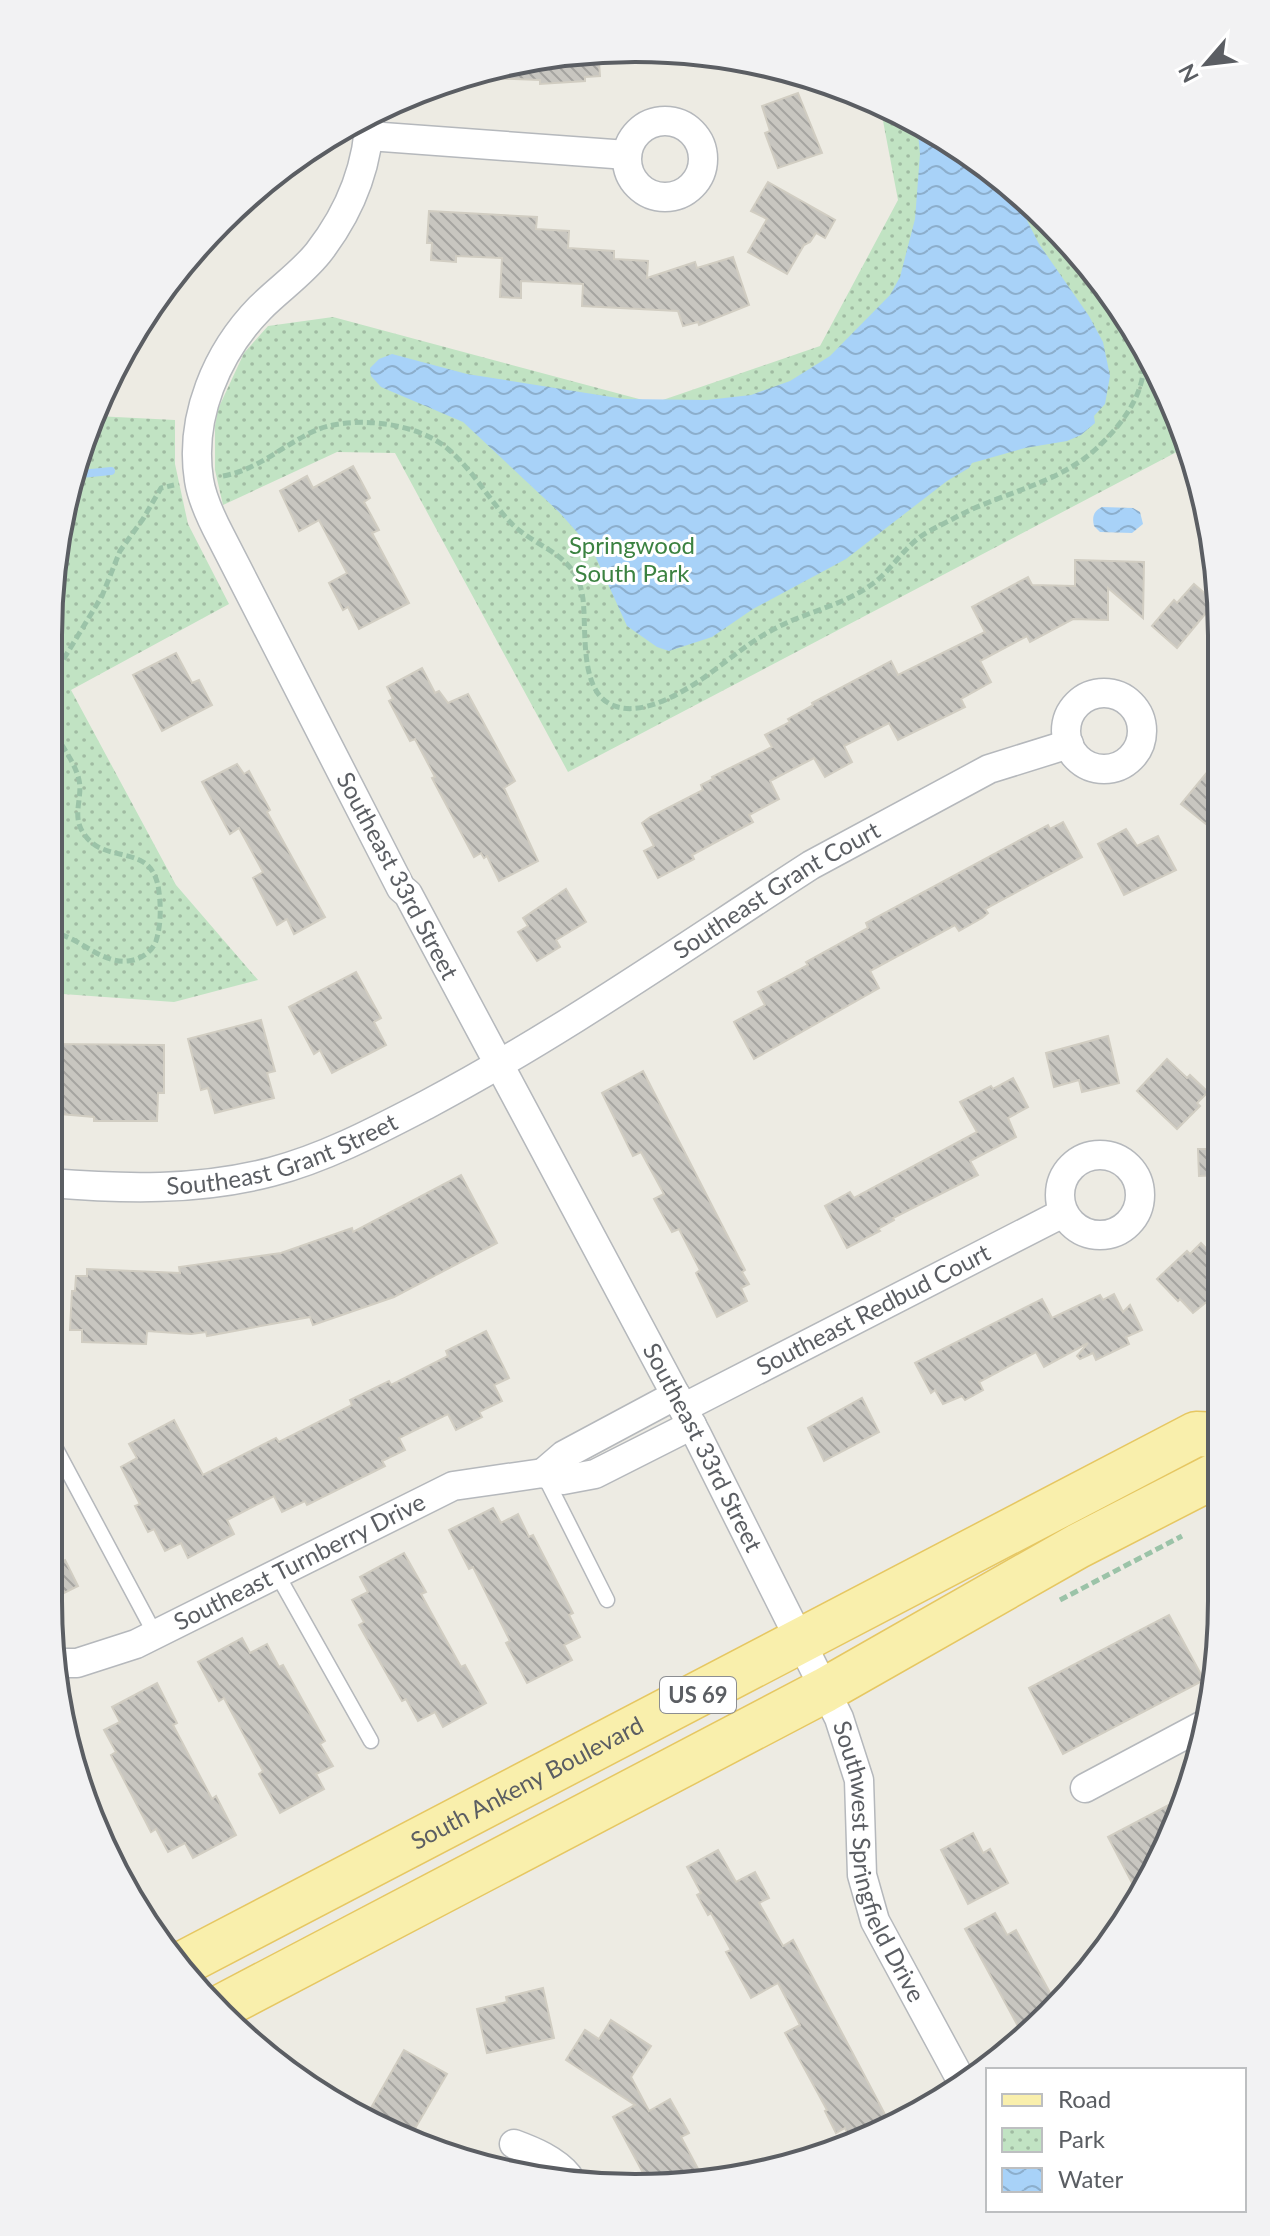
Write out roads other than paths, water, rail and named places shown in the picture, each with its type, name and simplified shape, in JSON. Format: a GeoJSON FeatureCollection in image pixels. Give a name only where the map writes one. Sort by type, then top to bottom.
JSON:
{"type":"FeatureCollection","features":[{"type":"Feature","properties":{"kind":"main road","name":"South Ankeny Boulevard"},"geometry":{"type":"LineString","coordinates":[[189,1960],[1196,1434],[1208,1434]]}},
{"type":"Feature","properties":{"kind":"main road","name":"US 69"},"geometry":{"type":"LineString","coordinates":[[228,2004],[825,1690],[1078,1546],[1208,1479]]}},
{"type":"Feature","properties":{"kind":"street"},"geometry":{"type":"LineString","coordinates":[[375,125],[627,155]]}},
{"type":"Feature","properties":{"kind":"street","name":"Southeast 33rd Street"},"geometry":{"type":"LineString","coordinates":[[369,128],[352,199],[333,231],[303,270],[260,308],[224,353],[210,383],[201,416],[199,481],[221,537],[394,874],[408,894],[684,1409],[801,1641]]}},
{"type":"Feature","properties":{"kind":"street","name":"Southeast Grant Court"},"geometry":{"type":"LineString","coordinates":[[499,1066],[861,836],[989,769],[1069,744]]}},
{"type":"Feature","properties":{"kind":"street","name":"Southeast Grant Street"},"geometry":{"type":"LineString","coordinates":[[62,1184],[161,1189],[219,1183],[273,1171],[344,1146],[499,1066]]}},
{"type":"Feature","properties":{"kind":"street","name":"Southeast Redbud Court"},"geometry":{"type":"LineString","coordinates":[[684,1409],[1063,1213]]}},
{"type":"Feature","properties":{"kind":"street","name":"Southeast Turnberry Drive"},"geometry":{"type":"LineString","coordinates":[[66,1663],[77,1663],[136,1644],[453,1486],[543,1473],[563,1480],[595,1474],[684,1409]]}},
{"type":"Feature","properties":{"kind":"street","name":"Southwest Springfield Drive"},"geometry":{"type":"LineString","coordinates":[[801,1641],[839,1718],[859,1780],[863,1823],[862,1875],[875,1921],[958,2074]]}},
{"type":"Feature","properties":{"kind":"street"},"geometry":{"type":"LineString","coordinates":[[1085,1788],[1193,1731]]}},
{"type":"Feature","properties":{"kind":"street"},"geometry":{"type":"LineString","coordinates":[[514,2144],[533,2151],[562,2169]]}},
{"type":"Feature","properties":{"kind":"lane"},"geometry":{"type":"LineString","coordinates":[[62,1460],[155,1634]]}},
{"type":"Feature","properties":{"kind":"lane"},"geometry":{"type":"LineString","coordinates":[[543,1473],[607,1600]]}},
{"type":"Feature","properties":{"kind":"lane"},"geometry":{"type":"LineString","coordinates":[[277,1574],[371,1741]]}},
{"type":"Feature","properties":{"kind":"water"},"geometry":{"type":"Polygon","coordinates":[[[918,137],[984,180],[1024,215],[1039,244],[1089,316],[1103,342],[1110,376],[1105,404],[1094,416],[1095,423],[1081,435],[972,463],[846,559],[753,609],[712,637],[669,651],[657,647],[627,626],[592,549],[559,512],[463,422],[381,387],[371,376],[370,368],[379,359],[392,354],[467,374],[624,399],[707,400],[751,395],[790,381],[830,356],[890,295],[900,277],[915,219],[918,137]]]}},
{"type":"Feature","properties":{"kind":"water"},"geometry":{"type":"Polygon","coordinates":[[[1102,507],[1133,508],[1140,512],[1143,524],[1132,533],[1100,532],[1094,526],[1093,518],[1102,507]]]}},
{"type":"Feature","properties":{"kind":"waterway"},"geometry":{"type":"LineString","coordinates":[[86,474],[111,471]]}},
{"type":"Feature","properties":{"kind":"park label","name":"Springwood South Park"},"geometry":{"type":"Point","coordinates":[632,560]}}]}
